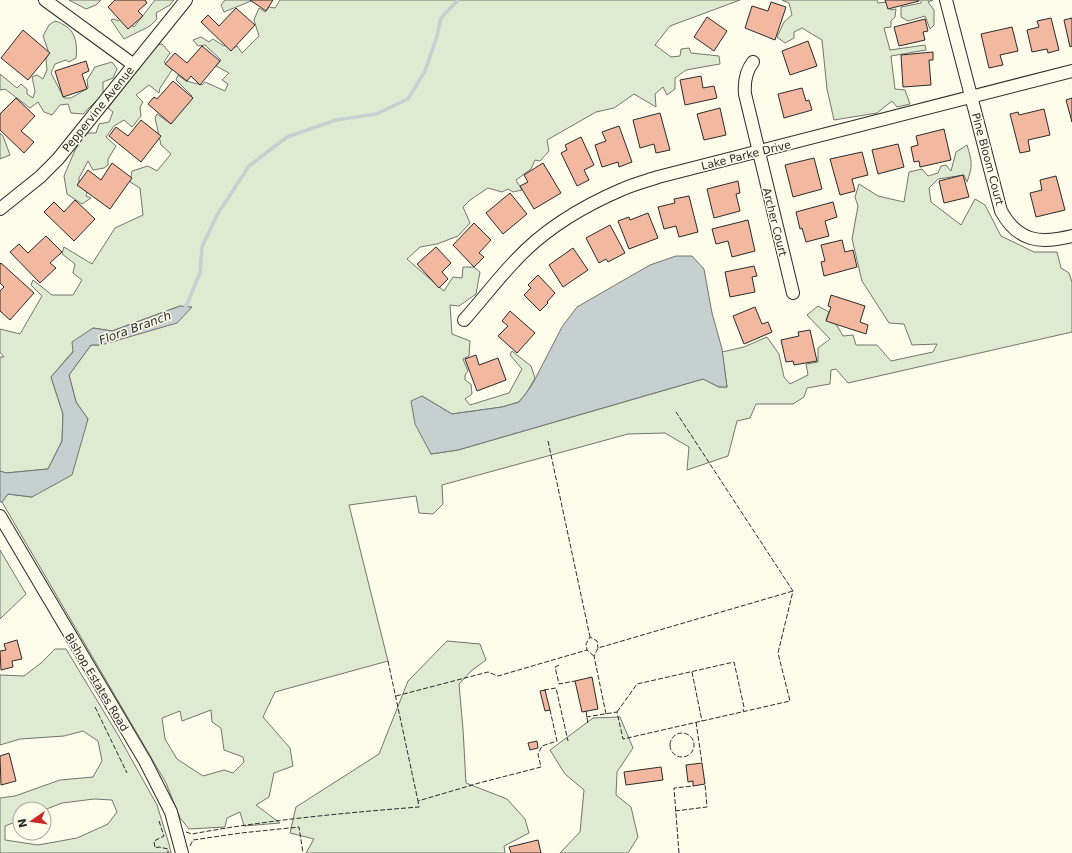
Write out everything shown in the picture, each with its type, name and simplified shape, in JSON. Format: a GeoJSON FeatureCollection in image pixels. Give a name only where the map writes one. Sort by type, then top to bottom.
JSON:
{"type":"FeatureCollection","features":[{"type":"Feature","properties":{"kind":"street"},"geometry":{"type":"LineString","coordinates":[[45,0],[134,65]]}},
{"type":"Feature","properties":{"kind":"street","name":"Peppervine Avenue"},"geometry":{"type":"LineString","coordinates":[[0,209],[40,177],[58,159],[186,0]]}},
{"type":"Feature","properties":{"kind":"street","name":"Pine Bloom Court"},"geometry":{"type":"LineString","coordinates":[[946,0],[1001,211],[1009,223],[1020,233],[1034,239],[1049,240],[1072,236]]}},
{"type":"Feature","properties":{"kind":"street","name":"Archer Court"},"geometry":{"type":"LineString","coordinates":[[753,62],[747,73],[744,85],[745,94],[793,293]]}},
{"type":"Feature","properties":{"kind":"street","name":"Lake Parke Drive"},"geometry":{"type":"LineString","coordinates":[[464,320],[515,261],[541,238],[569,217],[592,203],[624,188],[658,177],[1072,71]]}},
{"type":"Feature","properties":{"kind":"street","name":"Bishop Estates Road"},"geometry":{"type":"LineString","coordinates":[[0,516],[145,761],[171,812],[182,853]]}},
{"type":"Feature","properties":{"kind":"green space"},"geometry":{"type":"Polygon","coordinates":[[[69,0],[101,0],[96,5],[86,9],[69,0]]]}},
{"type":"Feature","properties":{"kind":"green space"},"geometry":{"type":"Polygon","coordinates":[[[155,0],[174,0],[170,5],[156,13],[157,19],[150,26],[124,39],[111,20],[114,19],[118,21],[120,19],[134,27],[155,0]]]}},
{"type":"Feature","properties":{"kind":"green space"},"geometry":{"type":"Polygon","coordinates":[[[225,0],[251,1],[224,12],[221,5],[225,0]]]}},
{"type":"Feature","properties":{"kind":"green space"},"geometry":{"type":"Polygon","coordinates":[[[280,0],[740,0],[670,26],[655,45],[671,57],[680,56],[681,49],[689,48],[691,53],[719,56],[720,64],[686,70],[675,78],[675,89],[667,95],[663,87],[655,94],[656,107],[634,94],[614,108],[596,112],[547,140],[549,151],[540,161],[535,160],[531,169],[516,180],[522,190],[513,192],[508,189],[502,192],[488,188],[470,200],[463,207],[470,223],[458,236],[437,244],[420,247],[407,259],[444,291],[453,277],[462,278],[463,267],[474,267],[480,272],[476,294],[459,306],[450,305],[452,334],[470,341],[469,356],[463,359],[468,371],[465,375],[465,380],[471,384],[472,394],[465,399],[470,405],[509,393],[522,369],[510,355],[512,351],[531,366],[535,378],[519,402],[502,407],[452,414],[422,396],[431,454],[458,450],[703,379],[719,387],[727,387],[722,352],[744,347],[767,337],[779,354],[784,377],[790,384],[808,375],[806,364],[818,362],[818,348],[830,339],[807,315],[818,306],[829,312],[826,320],[836,324],[843,336],[853,335],[856,345],[877,345],[891,361],[933,352],[937,344],[912,345],[904,324],[889,323],[862,281],[852,239],[858,206],[855,197],[859,184],[878,196],[904,202],[909,172],[922,169],[928,176],[938,173],[941,166],[946,165],[951,171],[956,152],[967,145],[971,164],[967,182],[964,175],[938,179],[929,188],[931,202],[961,225],[975,199],[985,205],[1001,236],[1034,252],[1057,252],[1061,268],[1069,273],[1072,282],[1072,332],[848,383],[836,369],[831,370],[830,384],[807,388],[804,397],[793,404],[756,404],[750,418],[737,421],[728,456],[687,470],[689,447],[665,433],[628,434],[442,485],[443,504],[433,514],[419,513],[416,496],[349,505],[388,661],[275,692],[263,717],[290,748],[293,766],[274,773],[269,797],[256,805],[280,823],[244,826],[240,812],[227,818],[225,827],[189,829],[180,818],[166,783],[2,502],[8,494],[32,497],[88,419],[76,402],[69,375],[91,345],[101,345],[180,306],[112,331],[93,328],[51,377],[63,414],[62,441],[48,469],[6,473],[0,471],[0,357],[4,357],[0,352],[0,329],[20,334],[42,296],[31,285],[33,280],[52,295],[73,295],[82,280],[73,273],[75,264],[62,254],[64,247],[92,264],[115,228],[143,215],[140,188],[130,182],[132,171],[148,166],[157,171],[171,154],[161,145],[155,118],[157,114],[171,124],[192,96],[176,80],[178,75],[186,81],[202,85],[205,82],[225,91],[228,84],[222,80],[229,73],[216,66],[221,60],[205,45],[198,46],[193,40],[201,37],[209,42],[213,39],[224,46],[228,43],[234,48],[237,46],[242,53],[259,36],[254,20],[259,8],[265,12],[269,7],[275,8],[280,0]],[[211,710],[182,721],[180,711],[162,718],[165,739],[177,759],[203,776],[224,770],[233,773],[244,762],[243,757],[224,750],[221,728],[212,722],[211,710]]]}},
{"type":"Feature","properties":{"kind":"green space"},"geometry":{"type":"Polygon","coordinates":[[[782,0],[877,0],[878,3],[888,2],[891,10],[896,9],[895,17],[891,21],[891,27],[884,28],[890,50],[925,45],[926,50],[891,56],[895,89],[905,90],[910,104],[897,107],[892,101],[877,113],[834,120],[827,89],[822,40],[802,28],[794,32],[794,38],[785,43],[777,37],[784,22],[792,15],[789,3],[782,0]]]}},
{"type":"Feature","properties":{"kind":"green space"},"geometry":{"type":"Polygon","coordinates":[[[921,0],[933,0],[928,2],[934,10],[934,25],[930,29],[925,16],[908,21],[901,17],[901,7],[921,3],[921,0]]]}},
{"type":"Feature","properties":{"kind":"green space"},"geometry":{"type":"Polygon","coordinates":[[[55,21],[71,30],[76,45],[76,58],[69,62],[66,60],[55,64],[51,73],[64,98],[71,98],[88,88],[87,80],[95,67],[112,62],[117,69],[113,78],[103,82],[103,94],[83,114],[71,113],[68,104],[60,105],[52,115],[44,112],[38,102],[30,108],[5,89],[0,90],[0,74],[17,88],[21,84],[27,89],[27,94],[33,98],[35,91],[32,77],[37,75],[43,79],[47,70],[46,59],[49,53],[43,36],[49,25],[55,21]]]}},
{"type":"Feature","properties":{"kind":"green space"},"geometry":{"type":"Polygon","coordinates":[[[162,44],[170,53],[164,62],[172,70],[160,88],[159,93],[149,85],[136,95],[143,102],[140,107],[141,116],[132,127],[124,120],[114,126],[106,137],[116,146],[108,159],[108,165],[104,168],[93,170],[88,161],[79,178],[79,183],[88,189],[86,196],[91,198],[82,204],[67,194],[64,176],[75,150],[86,133],[96,133],[99,124],[109,122],[113,112],[108,108],[157,45],[162,44]]]}},
{"type":"Feature","properties":{"kind":"green space"},"geometry":{"type":"Polygon","coordinates":[[[0,133],[3,136],[10,155],[0,159],[0,133]]]}},
{"type":"Feature","properties":{"kind":"green space"},"geometry":{"type":"Polygon","coordinates":[[[0,550],[26,594],[0,619],[0,550]]]}},
{"type":"Feature","properties":{"kind":"green space"},"geometry":{"type":"Polygon","coordinates":[[[447,641],[480,644],[486,660],[471,671],[459,684],[466,783],[507,799],[525,819],[529,833],[504,846],[505,853],[306,853],[314,839],[290,833],[296,807],[379,754],[408,681],[447,641]]]}},
{"type":"Feature","properties":{"kind":"green space"},"geometry":{"type":"Polygon","coordinates":[[[55,649],[66,649],[118,735],[157,805],[171,853],[0,853],[0,798],[15,796],[60,780],[93,777],[102,761],[98,741],[83,731],[64,736],[20,739],[0,745],[0,675],[24,676],[41,663],[55,649]],[[94,799],[62,803],[52,807],[52,801],[12,801],[12,823],[5,826],[5,840],[38,845],[77,838],[108,824],[117,812],[112,800],[94,799]]]}},
{"type":"Feature","properties":{"kind":"green space"},"geometry":{"type":"Polygon","coordinates":[[[620,717],[633,748],[617,772],[616,795],[631,807],[638,837],[628,853],[560,853],[580,832],[584,790],[565,774],[550,750],[593,718],[620,717]]]}},
{"type":"Feature","properties":{"kind":"water"},"geometry":{"type":"Polygon","coordinates":[[[676,256],[692,256],[704,269],[712,313],[722,349],[727,387],[719,387],[703,379],[458,450],[431,454],[415,424],[411,401],[422,396],[452,414],[502,407],[519,402],[533,383],[562,327],[577,307],[650,265],[676,256]]]}},
{"type":"Feature","properties":{"kind":"water"},"geometry":{"type":"Polygon","coordinates":[[[180,306],[192,307],[177,323],[101,345],[91,345],[69,375],[76,402],[88,419],[72,475],[32,497],[8,494],[2,502],[0,502],[0,471],[6,473],[48,469],[62,441],[63,414],[51,377],[73,352],[72,342],[93,328],[112,331],[180,306]]]}},
{"type":"Feature","properties":{"kind":"building"},"geometry":{"type":"Polygon","coordinates":[[[115,0],[145,0],[147,3],[138,11],[143,16],[128,29],[108,7],[115,0]]]}},
{"type":"Feature","properties":{"kind":"building"},"geometry":{"type":"Polygon","coordinates":[[[250,0],[273,0],[266,11],[250,0]]]}},
{"type":"Feature","properties":{"kind":"building"},"geometry":{"type":"Polygon","coordinates":[[[885,0],[919,0],[919,1],[888,9],[885,0]]]}},
{"type":"Feature","properties":{"kind":"building"},"geometry":{"type":"Polygon","coordinates":[[[771,2],[786,7],[775,40],[745,28],[752,6],[768,11],[771,2]]]}},
{"type":"Feature","properties":{"kind":"building"},"geometry":{"type":"Polygon","coordinates":[[[236,8],[255,25],[231,51],[201,22],[208,15],[219,26],[236,8]]]}},
{"type":"Feature","properties":{"kind":"building"},"geometry":{"type":"Polygon","coordinates":[[[707,17],[727,31],[714,51],[694,37],[707,17]]]}},
{"type":"Feature","properties":{"kind":"building"},"geometry":{"type":"Polygon","coordinates":[[[1051,18],[1059,50],[1048,53],[1047,49],[1032,52],[1027,30],[1039,27],[1037,21],[1051,18]]]}},
{"type":"Feature","properties":{"kind":"building"},"geometry":{"type":"Polygon","coordinates":[[[1072,18],[1072,46],[1070,47],[1064,20],[1072,18]]]}},
{"type":"Feature","properties":{"kind":"building"},"geometry":{"type":"Polygon","coordinates":[[[925,19],[928,31],[923,32],[925,40],[899,46],[894,27],[925,19]]]}},
{"type":"Feature","properties":{"kind":"building"},"geometry":{"type":"Polygon","coordinates":[[[1012,27],[1018,51],[1000,55],[1003,65],[989,68],[981,34],[1012,27]]]}},
{"type":"Feature","properties":{"kind":"building"},"geometry":{"type":"Polygon","coordinates":[[[23,30],[50,53],[28,80],[1,58],[23,30]]]}},
{"type":"Feature","properties":{"kind":"building"},"geometry":{"type":"Polygon","coordinates":[[[808,41],[817,66],[790,75],[782,51],[808,41]]]}},
{"type":"Feature","properties":{"kind":"building"},"geometry":{"type":"Polygon","coordinates":[[[202,46],[220,61],[200,85],[191,76],[187,81],[165,64],[175,53],[187,63],[202,46]]]}},
{"type":"Feature","properties":{"kind":"building"},"geometry":{"type":"Polygon","coordinates":[[[933,52],[933,60],[929,60],[931,85],[903,87],[901,55],[933,52]]]}},
{"type":"Feature","properties":{"kind":"building"},"geometry":{"type":"Polygon","coordinates":[[[86,61],[89,71],[82,74],[87,89],[63,97],[55,71],[86,61]]]}},
{"type":"Feature","properties":{"kind":"building"},"geometry":{"type":"Polygon","coordinates":[[[701,76],[703,88],[714,86],[717,98],[685,105],[680,80],[701,76]]]}},
{"type":"Feature","properties":{"kind":"building"},"geometry":{"type":"Polygon","coordinates":[[[173,81],[193,98],[171,124],[148,104],[154,97],[157,99],[173,81]]]}},
{"type":"Feature","properties":{"kind":"building"},"geometry":{"type":"Polygon","coordinates":[[[802,88],[806,101],[809,100],[812,110],[784,118],[778,94],[802,88]]]}},
{"type":"Feature","properties":{"kind":"building"},"geometry":{"type":"Polygon","coordinates":[[[16,98],[35,116],[21,131],[34,142],[24,153],[0,130],[0,114],[16,98]]]}},
{"type":"Feature","properties":{"kind":"building"},"geometry":{"type":"Polygon","coordinates":[[[1072,98],[1072,122],[1066,100],[1072,98]]]}},
{"type":"Feature","properties":{"kind":"building"},"geometry":{"type":"Polygon","coordinates":[[[720,108],[726,135],[704,140],[697,114],[720,108]]]}},
{"type":"Feature","properties":{"kind":"building"},"geometry":{"type":"Polygon","coordinates":[[[1044,109],[1050,135],[1028,140],[1030,151],[1020,153],[1010,114],[1018,112],[1019,115],[1044,109]]]}},
{"type":"Feature","properties":{"kind":"building"},"geometry":{"type":"Polygon","coordinates":[[[660,113],[670,150],[656,153],[654,144],[640,148],[633,120],[660,113]]]}},
{"type":"Feature","properties":{"kind":"building"},"geometry":{"type":"Polygon","coordinates":[[[141,120],[161,136],[141,162],[109,136],[116,127],[128,136],[141,120]]]}},
{"type":"Feature","properties":{"kind":"building"},"geometry":{"type":"Polygon","coordinates":[[[619,126],[632,162],[619,167],[618,162],[602,167],[595,145],[606,141],[602,132],[619,126]]]}},
{"type":"Feature","properties":{"kind":"building"},"geometry":{"type":"Polygon","coordinates":[[[944,129],[951,160],[920,167],[919,161],[914,162],[911,147],[918,145],[916,136],[944,129]]]}},
{"type":"Feature","properties":{"kind":"building"},"geometry":{"type":"Polygon","coordinates":[[[581,137],[594,165],[584,170],[589,180],[577,186],[561,153],[567,150],[565,145],[581,137]]]}},
{"type":"Feature","properties":{"kind":"building"},"geometry":{"type":"Polygon","coordinates":[[[898,144],[904,167],[878,174],[872,150],[898,144]]]}},
{"type":"Feature","properties":{"kind":"building"},"geometry":{"type":"Polygon","coordinates":[[[862,152],[868,175],[852,179],[855,191],[840,195],[830,159],[862,152]]]}},
{"type":"Feature","properties":{"kind":"building"},"geometry":{"type":"Polygon","coordinates":[[[814,158],[822,189],[793,197],[785,165],[814,158]]]}},
{"type":"Feature","properties":{"kind":"building"},"geometry":{"type":"Polygon","coordinates":[[[112,163],[132,178],[110,209],[77,185],[88,170],[101,180],[112,163]]]}},
{"type":"Feature","properties":{"kind":"building"},"geometry":{"type":"Polygon","coordinates":[[[543,163],[561,193],[534,209],[520,186],[528,182],[524,175],[543,163]]]}},
{"type":"Feature","properties":{"kind":"building"},"geometry":{"type":"Polygon","coordinates":[[[963,175],[969,197],[944,203],[939,181],[963,175]]]}},
{"type":"Feature","properties":{"kind":"building"},"geometry":{"type":"Polygon","coordinates":[[[1056,176],[1065,210],[1036,217],[1030,193],[1042,190],[1040,180],[1056,176]]]}},
{"type":"Feature","properties":{"kind":"building"},"geometry":{"type":"Polygon","coordinates":[[[738,181],[740,193],[736,194],[740,211],[714,218],[707,189],[738,181]]]}},
{"type":"Feature","properties":{"kind":"building"},"geometry":{"type":"Polygon","coordinates":[[[510,193],[527,214],[503,234],[486,213],[510,193]]]}},
{"type":"Feature","properties":{"kind":"building"},"geometry":{"type":"Polygon","coordinates":[[[689,196],[698,232],[679,237],[676,226],[664,229],[658,207],[675,203],[674,199],[689,196]]]}},
{"type":"Feature","properties":{"kind":"building"},"geometry":{"type":"Polygon","coordinates":[[[75,200],[95,219],[74,241],[44,212],[54,202],[64,212],[75,200]]]}},
{"type":"Feature","properties":{"kind":"building"},"geometry":{"type":"Polygon","coordinates":[[[833,202],[837,217],[825,221],[829,236],[806,242],[802,228],[800,229],[796,212],[833,202]]]}},
{"type":"Feature","properties":{"kind":"building"},"geometry":{"type":"Polygon","coordinates":[[[648,213],[658,238],[629,249],[618,221],[629,217],[630,220],[648,213]]]}},
{"type":"Feature","properties":{"kind":"building"},"geometry":{"type":"Polygon","coordinates":[[[748,220],[755,251],[732,257],[728,241],[716,244],[712,229],[748,220]]]}},
{"type":"Feature","properties":{"kind":"building"},"geometry":{"type":"Polygon","coordinates":[[[474,223],[491,240],[479,253],[484,257],[474,267],[453,245],[474,223]]]}},
{"type":"Feature","properties":{"kind":"building"},"geometry":{"type":"Polygon","coordinates":[[[610,225],[625,253],[608,262],[606,259],[599,263],[586,238],[610,225]]]}},
{"type":"Feature","properties":{"kind":"building"},"geometry":{"type":"Polygon","coordinates":[[[46,236],[62,252],[50,263],[56,268],[40,283],[10,252],[19,244],[28,253],[46,236]]]}},
{"type":"Feature","properties":{"kind":"building"},"geometry":{"type":"Polygon","coordinates":[[[842,240],[845,252],[853,250],[857,267],[824,276],[821,262],[825,261],[821,245],[842,240]]]}},
{"type":"Feature","properties":{"kind":"building"},"geometry":{"type":"Polygon","coordinates":[[[436,247],[451,263],[442,272],[448,279],[439,288],[417,264],[436,247]]]}},
{"type":"Feature","properties":{"kind":"building"},"geometry":{"type":"Polygon","coordinates":[[[573,248],[588,270],[563,287],[549,265],[573,248]]]}},
{"type":"Feature","properties":{"kind":"building"},"geometry":{"type":"Polygon","coordinates":[[[1,263],[34,293],[10,320],[0,311],[0,291],[4,287],[0,283],[1,263]]]}},
{"type":"Feature","properties":{"kind":"building"},"geometry":{"type":"Polygon","coordinates":[[[754,266],[757,276],[752,277],[755,292],[730,297],[725,272],[754,266]]]}},
{"type":"Feature","properties":{"kind":"building"},"geometry":{"type":"Polygon","coordinates":[[[538,275],[555,293],[540,311],[524,295],[531,288],[528,285],[538,275]]]}},
{"type":"Feature","properties":{"kind":"building"},"geometry":{"type":"Polygon","coordinates":[[[831,295],[865,306],[860,322],[868,325],[866,334],[826,321],[831,307],[828,306],[831,295]]]}},
{"type":"Feature","properties":{"kind":"building"},"geometry":{"type":"Polygon","coordinates":[[[755,307],[762,324],[768,322],[772,332],[744,344],[733,316],[755,307]]]}},
{"type":"Feature","properties":{"kind":"building"},"geometry":{"type":"Polygon","coordinates":[[[510,311],[535,333],[517,353],[498,336],[508,326],[502,321],[510,311]]]}},
{"type":"Feature","properties":{"kind":"building"},"geometry":{"type":"Polygon","coordinates":[[[810,330],[817,361],[794,365],[793,361],[786,362],[781,340],[799,336],[798,332],[810,330]]]}},
{"type":"Feature","properties":{"kind":"building"},"geometry":{"type":"Polygon","coordinates":[[[476,355],[479,365],[498,358],[506,380],[477,391],[465,359],[476,355]]]}},
{"type":"Feature","properties":{"kind":"building"},"geometry":{"type":"Polygon","coordinates":[[[17,640],[22,659],[12,661],[13,667],[1,670],[0,651],[6,650],[4,644],[17,640]]]}},
{"type":"Feature","properties":{"kind":"building"},"geometry":{"type":"Polygon","coordinates":[[[592,677],[598,709],[582,712],[575,681],[592,677]]]}},
{"type":"Feature","properties":{"kind":"building"},"geometry":{"type":"Polygon","coordinates":[[[545,690],[550,710],[545,711],[540,691],[545,690]]]}},
{"type":"Feature","properties":{"kind":"building"},"geometry":{"type":"Polygon","coordinates":[[[537,741],[538,748],[530,750],[528,743],[537,741]]]}},
{"type":"Feature","properties":{"kind":"building"},"geometry":{"type":"Polygon","coordinates":[[[9,753],[16,781],[1,785],[0,756],[9,753]]]}},
{"type":"Feature","properties":{"kind":"building"},"geometry":{"type":"Polygon","coordinates":[[[702,763],[705,784],[693,786],[693,781],[688,782],[686,765],[702,763]]]}},
{"type":"Feature","properties":{"kind":"building"},"geometry":{"type":"Polygon","coordinates":[[[661,767],[663,780],[626,785],[624,772],[661,767]]]}},
{"type":"Feature","properties":{"kind":"building"},"geometry":{"type":"Polygon","coordinates":[[[538,840],[541,853],[511,853],[509,847],[538,840]]]}},
{"type":"Feature","properties":{"kind":"waterway","name":"Flora Branch"},"geometry":{"type":"LineString","coordinates":[[183,310],[185,309],[200,273],[202,247],[217,215],[249,166],[287,137],[336,120],[376,114],[408,99],[425,71],[437,36],[441,18],[458,0]]}},
{"type":"Feature","properties":{"kind":"fence"},"geometry":{"type":"LineString","coordinates":[[586,717],[617,712],[623,739],[790,701],[778,653],[793,591],[676,412]]}},
{"type":"Feature","properties":{"kind":"fence"},"geometry":{"type":"LineString","coordinates":[[548,441],[590,637]]}},
{"type":"Feature","properties":{"kind":"fence"},"geometry":{"type":"LineString","coordinates":[[606,714],[594,656],[598,648],[793,591]]}},
{"type":"Feature","properties":{"kind":"fence"},"geometry":{"type":"LineString","coordinates":[[594,656],[587,650],[586,644],[590,637],[597,641],[598,648]]}},
{"type":"Feature","properties":{"kind":"fence"},"geometry":{"type":"LineString","coordinates":[[396,696],[488,672],[498,676],[587,650]]}},
{"type":"Feature","properties":{"kind":"fence"},"geometry":{"type":"LineString","coordinates":[[388,661],[418,801]]}},
{"type":"Feature","properties":{"kind":"fence"},"geometry":{"type":"LineString","coordinates":[[617,712],[637,684],[734,662],[744,707],[743,711]]}},
{"type":"Feature","properties":{"kind":"fence"},"geometry":{"type":"LineString","coordinates":[[559,665],[555,667],[559,684],[575,681]]}},
{"type":"Feature","properties":{"kind":"fence"},"geometry":{"type":"LineString","coordinates":[[692,672],[702,721]]}},
{"type":"Feature","properties":{"kind":"fence"},"geometry":{"type":"LineString","coordinates":[[544,690],[556,688],[568,741]]}},
{"type":"Feature","properties":{"kind":"fence"},"geometry":{"type":"LineString","coordinates":[[95,707],[127,773]]}},
{"type":"Feature","properties":{"kind":"fence"},"geometry":{"type":"LineString","coordinates":[[186,832],[192,834],[305,818],[419,807],[418,801],[541,767],[538,754],[542,746],[557,741],[549,710]]}},
{"type":"Feature","properties":{"kind":"fence"},"geometry":{"type":"LineString","coordinates":[[586,711],[588,724]]}},
{"type":"Feature","properties":{"kind":"fence"},"geometry":{"type":"LineString","coordinates":[[696,722],[702,763]]}},
{"type":"Feature","properties":{"kind":"fence"},"geometry":{"type":"LineString","coordinates":[[682,733],[691,736],[694,745],[691,754],[682,757],[673,754],[670,745],[673,736],[682,733]]}},
{"type":"Feature","properties":{"kind":"fence"},"geometry":{"type":"LineString","coordinates":[[675,811],[707,807],[705,784]]}},
{"type":"Feature","properties":{"kind":"fence"},"geometry":{"type":"LineString","coordinates":[[679,853],[674,788],[693,786]]}},
{"type":"Feature","properties":{"kind":"fence"},"geometry":{"type":"LineString","coordinates":[[159,821],[164,836],[154,841],[155,848],[159,847],[168,849],[168,853]]}},
{"type":"Feature","properties":{"kind":"fence"},"geometry":{"type":"LineString","coordinates":[[190,846],[193,840],[299,827],[303,853]]}}]}
